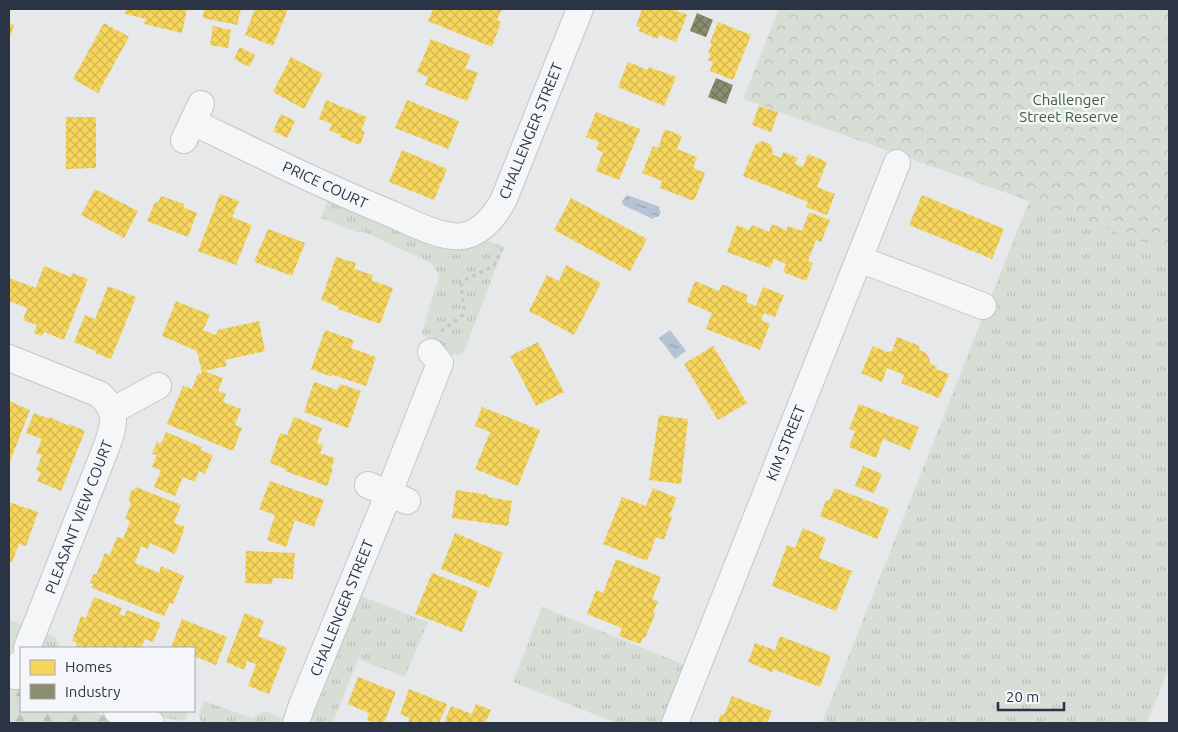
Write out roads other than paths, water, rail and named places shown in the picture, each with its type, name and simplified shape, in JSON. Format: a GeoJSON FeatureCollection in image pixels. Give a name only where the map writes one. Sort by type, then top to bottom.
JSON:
{"type":"FeatureCollection","features":[{"type":"Feature","properties":{"kind":"street","name":"CHALLENGER STREET"},"geometry":{"type":"LineString","coordinates":[[462,236],[472,233],[486,224],[499,207],[512,180],[580,9]]}},
{"type":"Feature","properties":{"kind":"street","name":"PRICE COURT"},"geometry":{"type":"LineString","coordinates":[[193,122],[352,198],[435,231],[462,236]]}},
{"type":"Feature","properties":{"kind":"street","name":"KIM STREET"},"geometry":{"type":"LineString","coordinates":[[675,723],[896,163]]}},
{"type":"Feature","properties":{"kind":"street"},"geometry":{"type":"LineString","coordinates":[[859,259],[982,306]]}},
{"type":"Feature","properties":{"kind":"street","name":"CHALLENGER STREET"},"geometry":{"type":"LineString","coordinates":[[296,723],[388,493],[441,353]]}},
{"type":"Feature","properties":{"kind":"street"},"geometry":{"type":"LineString","coordinates":[[9,358],[91,390],[107,401],[112,410],[158,386]]}},
{"type":"Feature","properties":{"kind":"street","name":"PLEASANT VIEW COURT"},"geometry":{"type":"LineString","coordinates":[[27,647],[112,432],[112,410]]}},
{"type":"Feature","properties":{"kind":"street"},"geometry":{"type":"LineString","coordinates":[[119,712],[151,723]]}},
{"type":"Feature","properties":{"kind":"water"},"geometry":{"type":"Polygon","coordinates":[[[627,195],[660,207],[659,210],[661,212],[658,217],[653,219],[623,205],[622,201],[627,195]]]}},
{"type":"Feature","properties":{"kind":"water"},"geometry":{"type":"Polygon","coordinates":[[[670,330],[686,351],[675,359],[659,338],[670,330]]]}},
{"type":"Feature","properties":{"kind":"park label","name":"Challenger Street Reserve"},"geometry":{"type":"Point","coordinates":[1069,108]}}]}
